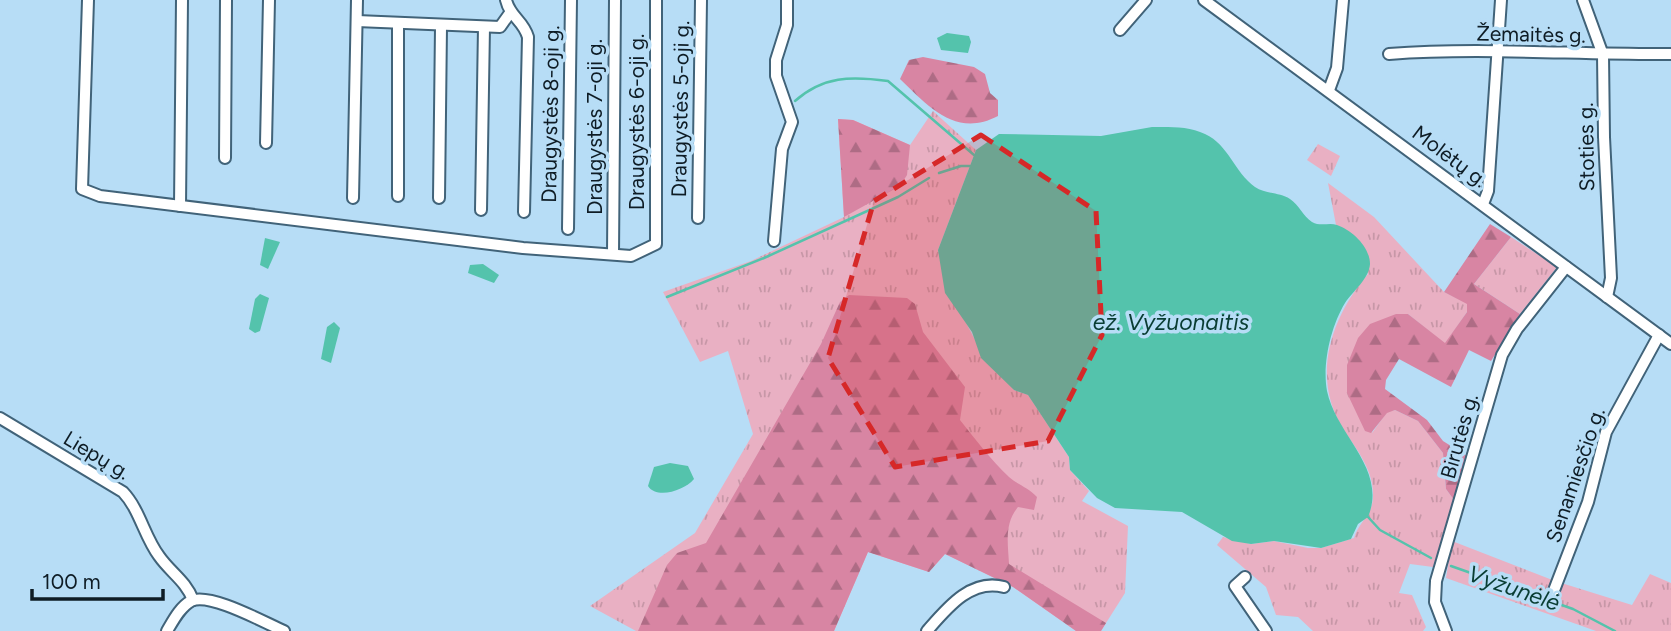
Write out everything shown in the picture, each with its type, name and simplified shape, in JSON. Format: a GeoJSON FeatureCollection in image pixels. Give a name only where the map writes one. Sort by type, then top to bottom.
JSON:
{"type":"FeatureCollection","features":[{"type":"Feature","properties":{"kind":"street"},"geometry":{"type":"LineString","coordinates":[[88,0],[82,189],[100,197],[509,247],[613,254]]}},
{"type":"Feature","properties":{"kind":"street"},"geometry":{"type":"LineString","coordinates":[[180,206],[182,0]]}},
{"type":"Feature","properties":{"kind":"street"},"geometry":{"type":"LineString","coordinates":[[225,159],[226,0]]}},
{"type":"Feature","properties":{"kind":"street"},"geometry":{"type":"LineString","coordinates":[[266,143],[269,0]]}},
{"type":"Feature","properties":{"kind":"street"},"geometry":{"type":"LineString","coordinates":[[353,198],[357,0]]}},
{"type":"Feature","properties":{"kind":"street"},"geometry":{"type":"LineString","coordinates":[[506,0],[510,13],[524,25],[528,37],[524,212]]}},
{"type":"Feature","properties":{"kind":"street","name":"Draugystės 8-oji g."},"geometry":{"type":"LineString","coordinates":[[568,229],[571,0]]}},
{"type":"Feature","properties":{"kind":"street","name":"Draugystės 7-oji g."},"geometry":{"type":"LineString","coordinates":[[613,254],[615,0]]}},
{"type":"Feature","properties":{"kind":"street","name":"Draugystės 6-oji g."},"geometry":{"type":"LineString","coordinates":[[613,254],[631,256],[656,244],[656,0]]}},
{"type":"Feature","properties":{"kind":"street","name":"Draugystės 5-oji g."},"geometry":{"type":"LineString","coordinates":[[698,218],[701,0]]}},
{"type":"Feature","properties":{"kind":"street"},"geometry":{"type":"LineString","coordinates":[[774,241],[781,157],[792,122],[776,76],[776,60],[787,25],[787,0]]}},
{"type":"Feature","properties":{"kind":"street"},"geometry":{"type":"LineString","coordinates":[[1120,30],[1146,0]]}},
{"type":"Feature","properties":{"kind":"street","name":"Molėtų g."},"geometry":{"type":"LineString","coordinates":[[1204,0],[1671,344]]}},
{"type":"Feature","properties":{"kind":"street"},"geometry":{"type":"LineString","coordinates":[[1329,90],[1337,68],[1343,0]]}},
{"type":"Feature","properties":{"kind":"street"},"geometry":{"type":"LineString","coordinates":[[1483,204],[1488,191],[1501,0]]}},
{"type":"Feature","properties":{"kind":"street","name":"Stoties g."},"geometry":{"type":"LineString","coordinates":[[1583,0],[1603,55],[1611,278],[1607,297]]}},
{"type":"Feature","properties":{"kind":"street"},"geometry":{"type":"LineString","coordinates":[[357,21],[441,27],[500,27],[510,13]]}},
{"type":"Feature","properties":{"kind":"street"},"geometry":{"type":"LineString","coordinates":[[398,24],[398,196]]}},
{"type":"Feature","properties":{"kind":"street"},"geometry":{"type":"LineString","coordinates":[[439,198],[441,27]]}},
{"type":"Feature","properties":{"kind":"street"},"geometry":{"type":"LineString","coordinates":[[481,210],[484,27]]}},
{"type":"Feature","properties":{"kind":"street","name":"Žemaitės g."},"geometry":{"type":"LineString","coordinates":[[1389,54],[1440,50],[1496,54],[1671,54]]}},
{"type":"Feature","properties":{"kind":"street","name":"Birutės g."},"geometry":{"type":"LineString","coordinates":[[1446,631],[1434,602],[1436,582],[1502,355],[1517,329],[1566,267]]}},
{"type":"Feature","properties":{"kind":"street","name":"Senamiesčio g."},"geometry":{"type":"LineString","coordinates":[[1553,593],[1588,502],[1606,432],[1659,335]]}},
{"type":"Feature","properties":{"kind":"street","name":"Liepų g."},"geometry":{"type":"LineString","coordinates":[[0,418],[124,492],[134,503],[158,555],[186,585],[193,600]]}},
{"type":"Feature","properties":{"kind":"street"},"geometry":{"type":"LineString","coordinates":[[1245,578],[1235,586],[1266,631]]}},
{"type":"Feature","properties":{"kind":"street"},"geometry":{"type":"LineString","coordinates":[[927,631],[949,605],[972,591],[984,585],[1004,587]]}},
{"type":"Feature","properties":{"kind":"street"},"geometry":{"type":"LineString","coordinates":[[167,631],[181,611],[193,600],[218,602],[284,631]]}},
{"type":"Feature","properties":{"kind":"highlighted area"},"geometry":{"type":"Polygon","coordinates":[[[981,135],[1096,211],[1102,335],[1048,441],[895,467],[828,358],[874,201],[981,135]]]}},
{"type":"Feature","properties":{"kind":"green space"},"geometry":{"type":"Polygon","coordinates":[[[923,57],[974,67],[985,74],[990,93],[998,100],[998,116],[983,122],[969,123],[956,121],[933,109],[900,79],[909,60],[923,57]]]}},
{"type":"Feature","properties":{"kind":"green space"},"geometry":{"type":"Polygon","coordinates":[[[933,111],[976,150],[938,250],[962,315],[976,342],[1014,390],[1028,395],[1069,457],[1070,470],[1089,491],[1082,501],[1128,526],[1125,593],[1101,631],[1076,631],[1013,587],[945,554],[929,572],[868,552],[834,631],[636,631],[590,606],[695,533],[753,434],[728,351],[700,362],[663,292],[751,261],[844,217],[838,119],[853,120],[910,145],[933,111]]]}},
{"type":"Feature","properties":{"kind":"green space"},"geometry":{"type":"Polygon","coordinates":[[[838,119],[853,120],[910,145],[907,175],[900,186],[844,217],[838,119]]]}},
{"type":"Feature","properties":{"kind":"green space"},"geometry":{"type":"Polygon","coordinates":[[[1318,144],[1340,156],[1331,176],[1307,160],[1318,144]]]}},
{"type":"Feature","properties":{"kind":"green space"},"geometry":{"type":"Polygon","coordinates":[[[1328,183],[1374,217],[1444,292],[1467,303],[1467,312],[1445,344],[1408,314],[1396,314],[1372,433],[1387,412],[1395,410],[1418,421],[1443,453],[1446,489],[1454,500],[1433,567],[1410,564],[1399,593],[1412,595],[1426,627],[1423,631],[1313,631],[1298,617],[1276,615],[1266,587],[1217,545],[1223,537],[1251,544],[1274,541],[1321,548],[1354,538],[1371,508],[1371,479],[1334,412],[1328,392],[1327,371],[1329,350],[1343,310],[1368,274],[1349,233],[1336,225],[1328,183]]]}},
{"type":"Feature","properties":{"kind":"green space"},"geometry":{"type":"Polygon","coordinates":[[[1490,224],[1511,237],[1474,284],[1520,314],[1491,361],[1469,350],[1451,387],[1399,359],[1386,380],[1385,389],[1427,420],[1443,441],[1467,456],[1454,500],[1446,489],[1443,453],[1418,421],[1395,410],[1387,413],[1371,433],[1365,431],[1347,393],[1347,365],[1358,338],[1370,324],[1396,314],[1408,314],[1445,343],[1467,312],[1467,304],[1444,292],[1490,224]]]}},
{"type":"Feature","properties":{"kind":"green space"},"geometry":{"type":"Polygon","coordinates":[[[1511,237],[1557,267],[1520,314],[1474,284],[1511,237]]]}},
{"type":"Feature","properties":{"kind":"green space"},"geometry":{"type":"Polygon","coordinates":[[[849,295],[907,298],[915,304],[923,332],[965,387],[960,420],[1012,480],[1037,497],[1034,510],[1018,507],[1011,520],[1008,534],[1009,564],[1106,623],[1101,631],[1076,631],[1013,587],[945,554],[929,572],[868,552],[834,631],[638,631],[667,565],[677,553],[706,543],[821,344],[840,302],[849,295]]]}},
{"type":"Feature","properties":{"kind":"green space"},"geometry":{"type":"Polygon","coordinates":[[[1452,541],[1555,581],[1632,605],[1650,574],[1671,583],[1671,631],[1596,631],[1446,578],[1452,541]]]}},
{"type":"Feature","properties":{"kind":"water"},"geometry":{"type":"Polygon","coordinates":[[[947,33],[969,36],[971,42],[968,53],[941,50],[937,38],[947,33]]]}},
{"type":"Feature","properties":{"kind":"water","name":"ež. Vyžuonaitis"},"geometry":{"type":"Polygon","coordinates":[[[1152,127],[1186,128],[1205,134],[1220,145],[1255,187],[1290,199],[1312,222],[1343,227],[1359,240],[1367,251],[1369,269],[1340,312],[1329,346],[1326,369],[1327,391],[1332,407],[1366,468],[1371,483],[1372,500],[1368,517],[1358,524],[1351,539],[1321,548],[1274,541],[1251,544],[1232,541],[1182,512],[1115,508],[1097,498],[1070,470],[1069,457],[1028,395],[1014,390],[981,358],[972,332],[945,293],[938,250],[976,150],[999,134],[1101,136],[1152,127]]]}},
{"type":"Feature","properties":{"kind":"water"},"geometry":{"type":"Polygon","coordinates":[[[265,238],[280,242],[268,269],[260,265],[265,238]]]}},
{"type":"Feature","properties":{"kind":"water"},"geometry":{"type":"Polygon","coordinates":[[[483,264],[499,275],[494,283],[468,273],[470,265],[483,264]]]}},
{"type":"Feature","properties":{"kind":"water"},"geometry":{"type":"Polygon","coordinates":[[[260,294],[269,298],[260,331],[255,333],[249,329],[255,299],[260,294]]]}},
{"type":"Feature","properties":{"kind":"water"},"geometry":{"type":"Polygon","coordinates":[[[334,322],[340,328],[331,363],[321,359],[327,327],[334,322]]]}},
{"type":"Feature","properties":{"kind":"water"},"geometry":{"type":"Polygon","coordinates":[[[670,463],[688,466],[694,479],[671,492],[652,490],[648,486],[654,467],[670,463]]]}},
{"type":"Feature","properties":{"kind":"waterway"},"geometry":{"type":"LineString","coordinates":[[795,101],[827,82],[862,78],[888,81],[974,155]]}},
{"type":"Feature","properties":{"kind":"waterway"},"geometry":{"type":"LineString","coordinates":[[939,173],[970,166]]}},
{"type":"Feature","properties":{"kind":"waterway"},"geometry":{"type":"LineString","coordinates":[[667,297],[764,258],[898,197],[929,178]]}},
{"type":"Feature","properties":{"kind":"waterway","name":"Vyžunėlė"},"geometry":{"type":"LineString","coordinates":[[1368,517],[1380,530],[1431,558]]}},
{"type":"Feature","properties":{"kind":"waterway","name":"Vyžunėlė"},"geometry":{"type":"LineString","coordinates":[[1451,566],[1573,609],[1615,631]]}}]}
